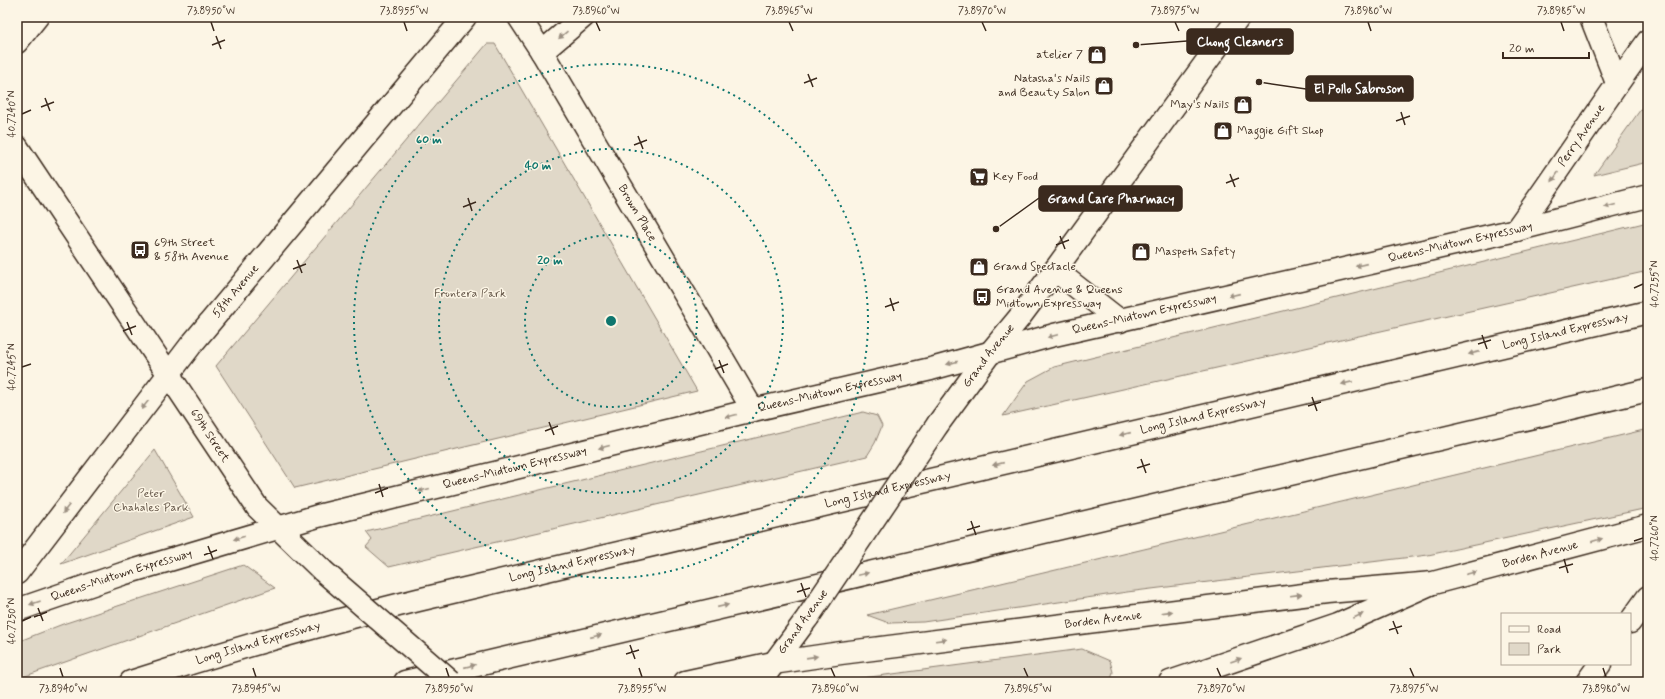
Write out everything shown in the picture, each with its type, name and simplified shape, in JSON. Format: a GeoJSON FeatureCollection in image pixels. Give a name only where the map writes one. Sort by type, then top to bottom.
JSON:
{"type":"FeatureCollection","features":[{"type":"Feature","properties":{"kind":"main road"},"geometry":{"type":"LineString","coordinates":[[17,42],[37,17]]}},
{"type":"Feature","properties":{"kind":"main road","name":"58th Avenue"},"geometry":{"type":"LineString","coordinates":[[17,573],[168,374],[465,17]]}},
{"type":"Feature","properties":{"kind":"main road","name":"Brown Place"},"geometry":{"type":"LineString","coordinates":[[519,17],[542,52],[753,410]]}},
{"type":"Feature","properties":{"kind":"main road"},"geometry":{"type":"LineString","coordinates":[[542,52],[583,17]]}},
{"type":"Feature","properties":{"kind":"main road","name":"Grand Avenue"},"geometry":{"type":"LineString","coordinates":[[760,682],[808,617],[938,424],[990,353],[1019,318],[1055,270],[1239,17]]}},
{"type":"Feature","properties":{"kind":"main road"},"geometry":{"type":"LineString","coordinates":[[1591,17],[1618,83]]}},
{"type":"Feature","properties":{"kind":"main road","name":"Perry Avenue"},"geometry":{"type":"LineString","coordinates":[[1516,230],[1545,191],[1648,41]]}},
{"type":"Feature","properties":{"kind":"main road","name":"69th Street"},"geometry":{"type":"LineString","coordinates":[[17,147],[257,507],[323,571],[451,682]]}},
{"type":"Feature","properties":{"kind":"main road","name":"Queens-Midtown Expressway"},"geometry":{"type":"LineString","coordinates":[[17,610],[122,574],[277,528],[753,410],[931,370],[1054,335],[1516,230],[1648,196]]}},
{"type":"Feature","properties":{"kind":"main road"},"geometry":{"type":"LineString","coordinates":[[1055,270],[1120,321]]}},
{"type":"Feature","properties":{"kind":"main road","name":"Long Island Expressway"},"geometry":{"type":"LineString","coordinates":[[131,682],[304,628],[418,600],[1648,312]]}},
{"type":"Feature","properties":{"kind":"main road"},"geometry":{"type":"LineString","coordinates":[[405,682],[1648,390]]}},
{"type":"Feature","properties":{"kind":"main road","name":"Borden Avenue"},"geometry":{"type":"LineString","coordinates":[[1179,680],[1338,625],[1433,583],[1648,526]]}},
{"type":"Feature","properties":{"kind":"main road","name":"Borden Avenue"},"geometry":{"type":"LineString","coordinates":[[773,663],[1327,592],[1433,583]]}},
{"type":"Feature","properties":{"kind":"main road"},"geometry":{"type":"LineString","coordinates":[[1631,621],[1648,597]]}},
{"type":"Feature","properties":{"kind":"main road"},"geometry":{"type":"LineString","coordinates":[[685,682],[773,663]]}},
{"type":"Feature","properties":{"kind":"main road"},"geometry":{"type":"LineString","coordinates":[[1587,682],[1599,665]]}},
{"type":"Feature","properties":{"kind":"green space","name":"Frontera Park"},"geometry":{"type":"Polygon","coordinates":[[[487,44],[495,44],[697,391],[295,488],[216,366],[487,44]]]}},
{"type":"Feature","properties":{"kind":"green space"},"geometry":{"type":"Polygon","coordinates":[[[1648,99],[1648,162],[1594,175],[1648,99]]]}},
{"type":"Feature","properties":{"kind":"green space"},"geometry":{"type":"Polygon","coordinates":[[[1648,222],[1648,271],[1003,416],[1028,381],[1054,367],[1648,222]]]}},
{"type":"Feature","properties":{"kind":"green space"},"geometry":{"type":"Polygon","coordinates":[[[863,412],[877,416],[882,426],[875,443],[867,456],[389,567],[366,547],[372,540],[366,532],[863,412]]]}},
{"type":"Feature","properties":{"kind":"green space"},"geometry":{"type":"Polygon","coordinates":[[[1648,429],[1648,508],[1428,555],[1127,592],[923,622],[889,623],[867,615],[1648,429]]]}},
{"type":"Feature","properties":{"kind":"green space","name":"Peter Chahales Park"},"geometry":{"type":"Polygon","coordinates":[[[155,450],[194,517],[61,564],[155,450]]]}},
{"type":"Feature","properties":{"kind":"green space"},"geometry":{"type":"Polygon","coordinates":[[[243,565],[275,588],[17,679],[17,642],[63,624],[243,565]]]}},
{"type":"Feature","properties":{"kind":"green space"},"geometry":{"type":"Polygon","coordinates":[[[1082,649],[1110,661],[1113,672],[1111,680],[1107,682],[832,682],[1082,649]]]}},
{"type":"Feature","properties":{"kind":"place","name":"Chong Cleaners"},"geometry":{"type":"Point","coordinates":[1136,45]}},
{"type":"Feature","properties":{"kind":"place","name":"atelier 7"},"geometry":{"type":"Point","coordinates":[1097,55]}},
{"type":"Feature","properties":{"kind":"place","name":"El Pollo Sabroson"},"geometry":{"type":"Point","coordinates":[1259,82]}},
{"type":"Feature","properties":{"kind":"place","name":"Natasha's Nails and Beauty Salon"},"geometry":{"type":"Point","coordinates":[1104,86]}},
{"type":"Feature","properties":{"kind":"place","name":"May's Nails"},"geometry":{"type":"Point","coordinates":[1243,105]}},
{"type":"Feature","properties":{"kind":"place","name":"Maggie Gift Shop"},"geometry":{"type":"Point","coordinates":[1223,131]}},
{"type":"Feature","properties":{"kind":"place","name":"Key Food"},"geometry":{"type":"Point","coordinates":[979,177]}},
{"type":"Feature","properties":{"kind":"place","name":"Grand Care Pharmacy"},"geometry":{"type":"Point","coordinates":[996,229]}},
{"type":"Feature","properties":{"kind":"place","name":"69th Street & 58th Avenue"},"geometry":{"type":"Point","coordinates":[140,250]}},
{"type":"Feature","properties":{"kind":"place","name":"Maspeth Safety"},"geometry":{"type":"Point","coordinates":[1141,252]}},
{"type":"Feature","properties":{"kind":"place","name":"Grand Spectacle"},"geometry":{"type":"Point","coordinates":[979,267]}},
{"type":"Feature","properties":{"kind":"place","name":"Grand Avenue & Queens Midtown Expressway"},"geometry":{"type":"Point","coordinates":[982,297]}}]}
